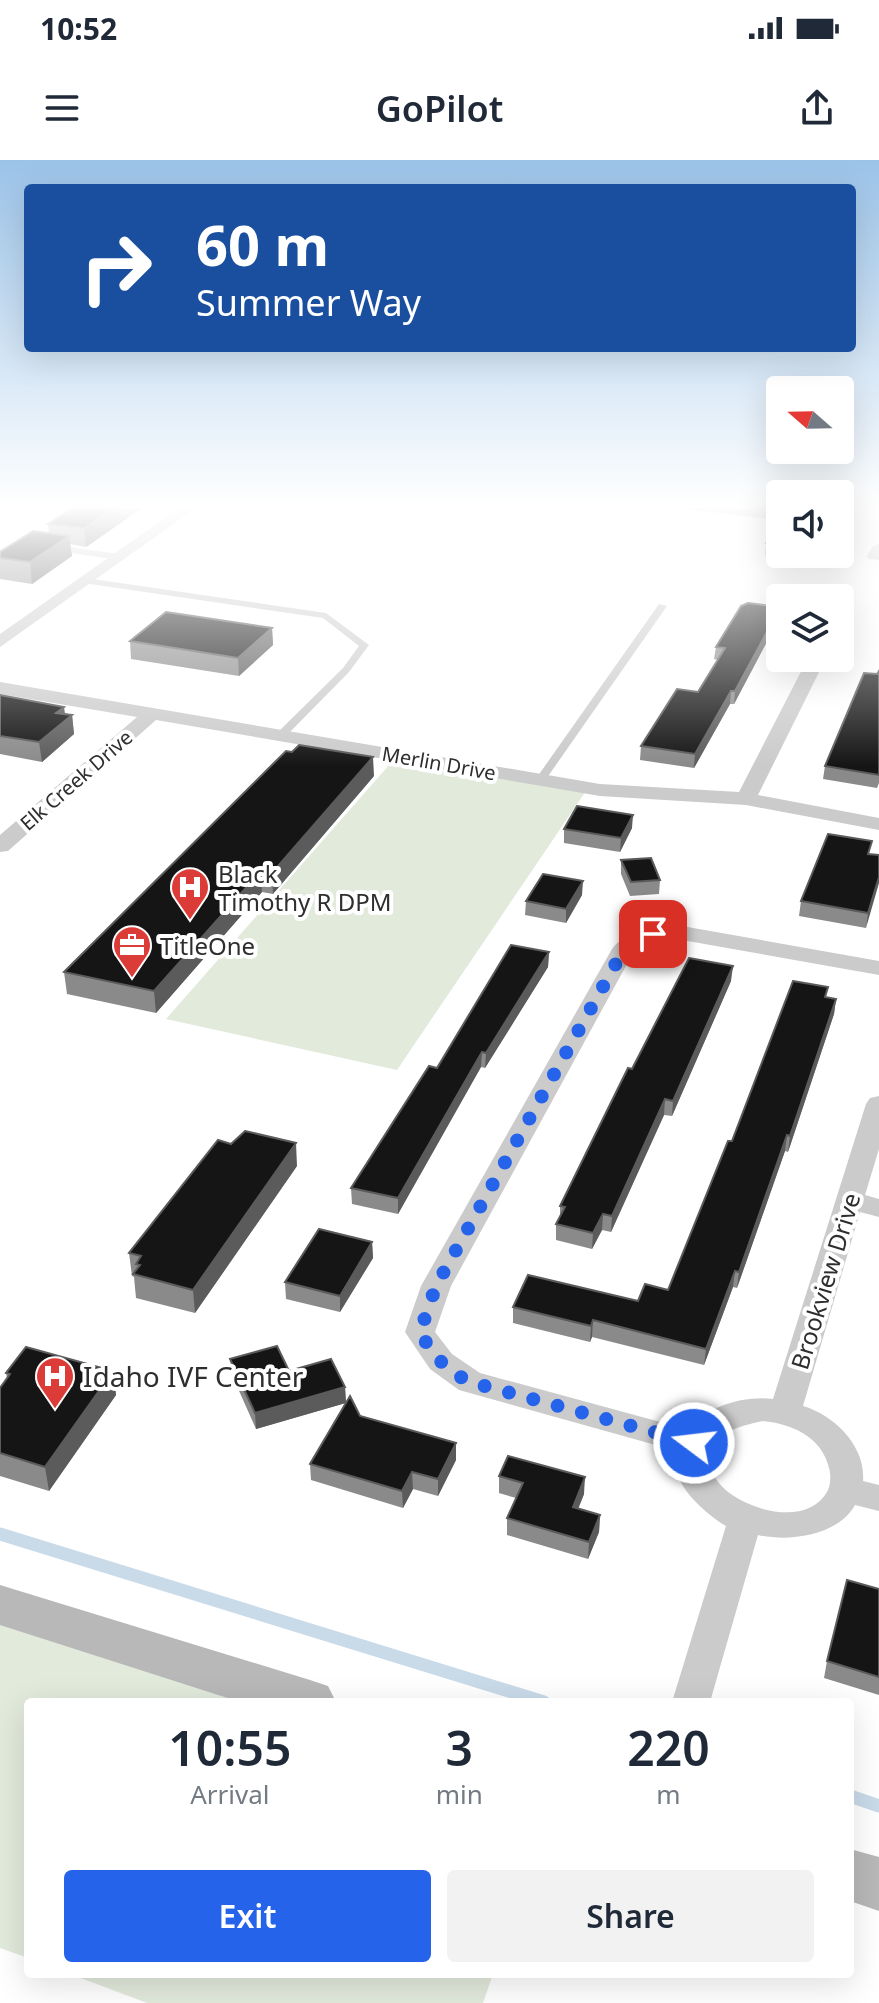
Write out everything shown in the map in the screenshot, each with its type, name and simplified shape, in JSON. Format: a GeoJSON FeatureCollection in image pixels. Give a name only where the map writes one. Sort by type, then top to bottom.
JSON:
{"type":"FeatureCollection","features":[{"type":"Feature","properties":{"kind":"main road"},"geometry":{"type":"LineString","coordinates":[[0,1605],[297,1698]]}},
{"type":"Feature","properties":{"kind":"main road"},"geometry":{"type":"LineString","coordinates":[[854,1876],[879,1884]]}},
{"type":"Feature","properties":{"kind":"street"},"geometry":{"type":"LineString","coordinates":[[0,642],[68,594]]}},
{"type":"Feature","properties":{"kind":"street"},"geometry":{"type":"LineString","coordinates":[[746,799],[810,672]]}},
{"type":"Feature","properties":{"kind":"street","name":"Merlin Drive"},"geometry":{"type":"LineString","coordinates":[[0,688],[600,790],[746,799],[879,824]]}},
{"type":"Feature","properties":{"kind":"street","name":"Elk Creek Drive"},"geometry":{"type":"LineString","coordinates":[[0,846],[152,714]]}},
{"type":"Feature","properties":{"kind":"street"},"geometry":{"type":"LineString","coordinates":[[694,1443],[470,1382],[448,1371],[431,1352],[420,1332],[427,1309],[436,1286],[624,949],[653,934],[682,933],[879,968]]}},
{"type":"Feature","properties":{"kind":"street","name":"Brookview Drive"},"geometry":{"type":"LineString","coordinates":[[785,1412],[879,1104]]}},
{"type":"Feature","properties":{"kind":"street"},"geometry":{"type":"LineString","coordinates":[[848,1200],[879,1208]]}},
{"type":"Feature","properties":{"kind":"street"},"geometry":{"type":"LineString","coordinates":[[740,1410],[785,1412],[809,1421],[828,1435],[842,1452],[848,1471],[846,1490],[836,1506],[819,1518],[797,1525],[771,1526],[745,1520],[723,1510],[706,1495],[695,1478],[691,1460],[694,1443],[704,1428],[720,1417],[740,1410]]}},
{"type":"Feature","properties":{"kind":"street"},"geometry":{"type":"LineString","coordinates":[[846,1490],[879,1498]]}},
{"type":"Feature","properties":{"kind":"street"},"geometry":{"type":"LineString","coordinates":[[692,1698],[745,1520]]}},
{"type":"Feature","properties":{"kind":"lane"},"geometry":{"type":"LineString","coordinates":[[175,594],[326,616],[364,645],[346,670],[280,736]]}},
{"type":"Feature","properties":{"kind":"lane"},"geometry":{"type":"LineString","coordinates":[[540,780],[662,606]]}},
{"type":"Feature","properties":{"kind":"shaded area"},"geometry":{"type":"Polygon","coordinates":[[[397,756],[588,788],[397,1070],[166,1019],[397,756]]]}},
{"type":"Feature","properties":{"kind":"shaded area"},"geometry":{"type":"Polygon","coordinates":[[[0,1605],[291,1698],[24,1698],[24,1957],[0,1948],[0,1605]]]}},
{"type":"Feature","properties":{"kind":"shaded area"},"geometry":{"type":"Polygon","coordinates":[[[81,1978],[492,1978],[483,2003],[147,2003],[81,1978]]]}},
{"type":"Feature","properties":{"kind":"building"},"geometry":{"type":"Polygon","coordinates":[[[748,603],[766,605],[766,634],[695,754],[641,746],[677,689],[698,692],[725,648],[716,647],[741,606],[748,603]]]}},
{"type":"Feature","properties":{"kind":"building"},"geometry":{"type":"Polygon","coordinates":[[[166,612],[272,628],[238,658],[130,641],[166,612]]]}},
{"type":"Feature","properties":{"kind":"building"},"geometry":{"type":"Polygon","coordinates":[[[879,671],[879,775],[825,766],[864,673],[877,674],[879,671]]]}},
{"type":"Feature","properties":{"kind":"building"},"geometry":{"type":"Polygon","coordinates":[[[0,695],[64,707],[56,713],[72,715],[39,742],[0,736],[0,695]]]}},
{"type":"Feature","properties":{"kind":"building"},"geometry":{"type":"Polygon","coordinates":[[[299,745],[373,757],[272,873],[261,871],[154,991],[64,972],[286,751],[292,752],[299,745]]]}},
{"type":"Feature","properties":{"kind":"building"},"geometry":{"type":"Polygon","coordinates":[[[577,806],[633,815],[621,838],[564,829],[577,806]]]}},
{"type":"Feature","properties":{"kind":"building"},"geometry":{"type":"Polygon","coordinates":[[[828,834],[872,841],[868,854],[879,855],[879,877],[868,913],[801,901],[828,834]]]}},
{"type":"Feature","properties":{"kind":"building"},"geometry":{"type":"Polygon","coordinates":[[[651,858],[660,880],[631,882],[621,860],[651,858]]]}},
{"type":"Feature","properties":{"kind":"building"},"geometry":{"type":"Polygon","coordinates":[[[543,874],[583,881],[566,909],[526,901],[543,874]]]}},
{"type":"Feature","properties":{"kind":"building"},"geometry":{"type":"Polygon","coordinates":[[[511,945],[549,952],[486,1053],[482,1052],[398,1198],[351,1188],[429,1066],[437,1068],[511,945]]]}},
{"type":"Feature","properties":{"kind":"building"},"geometry":{"type":"Polygon","coordinates":[[[689,958],[733,966],[673,1101],[665,1099],[612,1216],[603,1214],[593,1233],[556,1224],[565,1207],[560,1206],[628,1068],[632,1069],[689,958]]]}},
{"type":"Feature","properties":{"kind":"building"},"geometry":{"type":"Polygon","coordinates":[[[793,981],[828,987],[825,997],[836,999],[790,1136],[787,1135],[739,1272],[735,1271],[706,1349],[593,1320],[591,1326],[513,1307],[528,1275],[638,1301],[645,1284],[668,1290],[728,1141],[732,1141],[793,981]]]}},
{"type":"Feature","properties":{"kind":"building"},"geometry":{"type":"Polygon","coordinates":[[[245,1131],[296,1143],[193,1290],[133,1274],[140,1265],[136,1264],[141,1256],[129,1253],[218,1140],[231,1144],[245,1131]]]}},
{"type":"Feature","properties":{"kind":"building"},"geometry":{"type":"Polygon","coordinates":[[[319,1229],[372,1242],[340,1296],[285,1282],[319,1229]]]}},
{"type":"Feature","properties":{"kind":"building"},"geometry":{"type":"Polygon","coordinates":[[[277,1346],[289,1371],[331,1359],[345,1387],[255,1413],[230,1359],[277,1346]]]}},
{"type":"Feature","properties":{"kind":"building"},"geometry":{"type":"Polygon","coordinates":[[[26,1347],[113,1371],[45,1467],[0,1453],[0,1388],[10,1374],[6,1373],[26,1347]]]}},
{"type":"Feature","properties":{"kind":"building"},"geometry":{"type":"Polygon","coordinates":[[[350,1396],[360,1416],[456,1443],[438,1479],[412,1472],[402,1491],[310,1464],[350,1396]]]}},
{"type":"Feature","properties":{"kind":"building"},"geometry":{"type":"Polygon","coordinates":[[[508,1456],[585,1477],[573,1507],[600,1515],[589,1542],[507,1518],[523,1483],[499,1476],[508,1456]]]}},
{"type":"Feature","properties":{"kind":"building"},"geometry":{"type":"Polygon","coordinates":[[[847,1580],[879,1589],[879,1677],[827,1661],[847,1580]]]}},
{"type":"Feature","properties":{"kind":"waterway"},"geometry":{"type":"LineString","coordinates":[[0,1534],[531,1698]]}},
{"type":"Feature","properties":{"kind":"waterway"},"geometry":{"type":"LineString","coordinates":[[854,1797],[879,1806]]}},
{"type":"Feature","properties":{"kind":"place","name":"Black Timothy R DPM"},"geometry":{"type":"Point","coordinates":[190,921]}},
{"type":"Feature","properties":{"kind":"place","name":"TitleOne"},"geometry":{"type":"Point","coordinates":[132,979]}},
{"type":"Feature","properties":{"kind":"place","name":"Idaho IVF Center"},"geometry":{"type":"Point","coordinates":[55,1410]}},
{"type":"Feature","properties":{"kind":"route"},"geometry":{"type":"LineString","coordinates":[[653,934],[624,949],[436,1286],[420,1332],[431,1352],[448,1371],[470,1382],[694,1443]]}}]}
